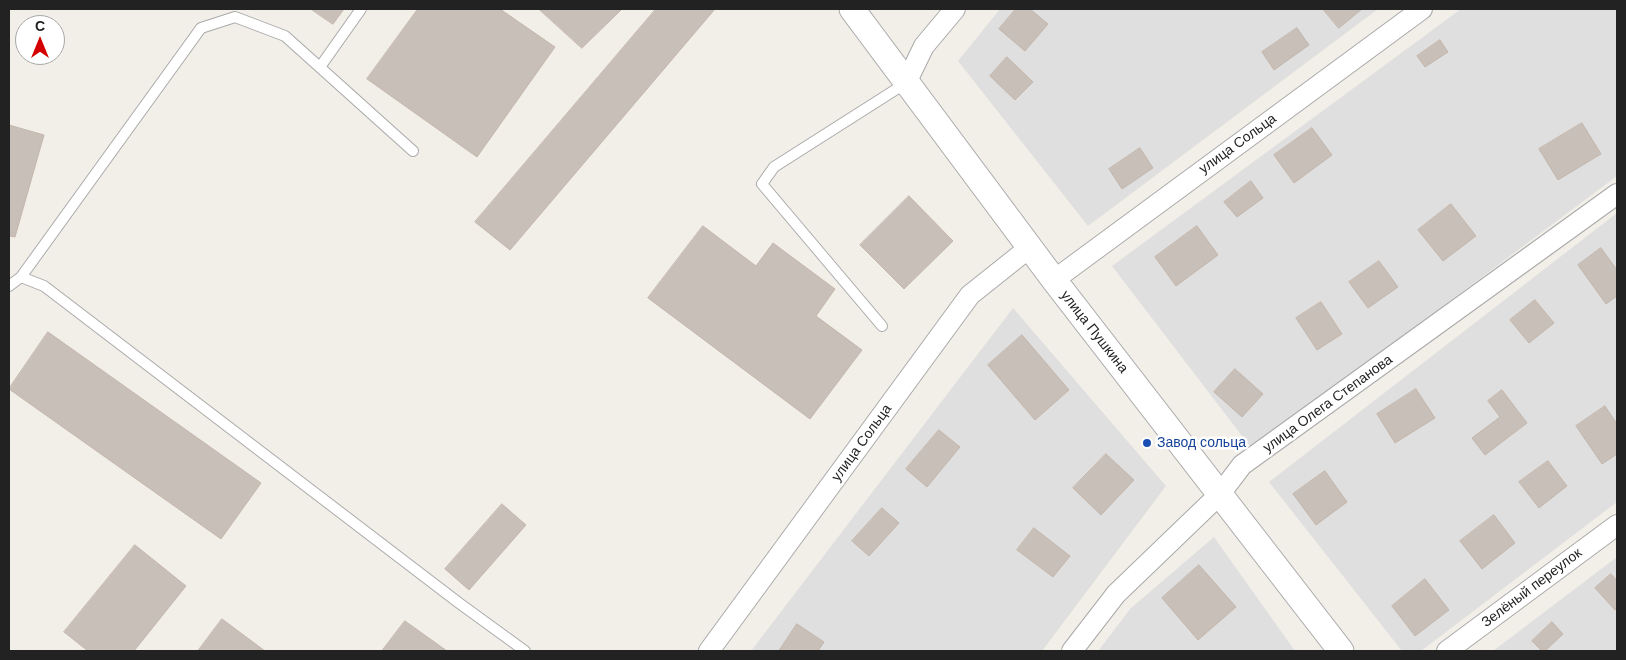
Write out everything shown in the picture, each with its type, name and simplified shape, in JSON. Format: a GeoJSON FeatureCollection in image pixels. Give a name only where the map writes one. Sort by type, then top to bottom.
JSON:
{"type":"FeatureCollection","features":[{"type":"Feature","properties":{"kind":"street","name":"улица Пушкина"},"geometry":{"type":"LineString","coordinates":[[852,9],[1029,248],[1341,651]]}},
{"type":"Feature","properties":{"kind":"street"},"geometry":{"type":"LineString","coordinates":[[906,82],[924,46],[955,9]]}},
{"type":"Feature","properties":{"kind":"street","name":"улица Сольца"},"geometry":{"type":"LineString","coordinates":[[1054,280],[1422,9]]}},
{"type":"Feature","properties":{"kind":"street","name":"улица Олега Степанова"},"geometry":{"type":"LineString","coordinates":[[1072,651],[1116,594],[1220,494],[1242,465],[1617,194]]}},
{"type":"Feature","properties":{"kind":"street","name":"улица Сольца"},"geometry":{"type":"LineString","coordinates":[[709,651],[970,295],[1029,248]]}},
{"type":"Feature","properties":{"kind":"street","name":"Зелёный переулок"},"geometry":{"type":"LineString","coordinates":[[1447,651],[1617,525]]}},
{"type":"Feature","properties":{"kind":"lane"},"geometry":{"type":"LineString","coordinates":[[320,68],[361,9]]}},
{"type":"Feature","properties":{"kind":"lane"},"geometry":{"type":"LineString","coordinates":[[9,286],[21,277],[201,28],[235,17],[285,36],[413,151]]}},
{"type":"Feature","properties":{"kind":"lane"},"geometry":{"type":"LineString","coordinates":[[882,326],[762,184],[774,168],[906,82]]}},
{"type":"Feature","properties":{"kind":"lane"},"geometry":{"type":"LineString","coordinates":[[21,277],[44,286],[459,604],[525,651]]}},
{"type":"Feature","properties":{"kind":"shaded area"},"geometry":{"type":"Polygon","coordinates":[[[1000,9],[1378,9],[1088,226],[958,61],[1000,9]]]}},
{"type":"Feature","properties":{"kind":"shaded area"},"geometry":{"type":"Polygon","coordinates":[[[1461,9],[1617,9],[1617,176],[1252,449],[1112,266],[1461,9]]]}},
{"type":"Feature","properties":{"kind":"shaded area"},"geometry":{"type":"Polygon","coordinates":[[[1617,213],[1617,502],[1421,651],[1402,651],[1269,482],[1617,213]]]}},
{"type":"Feature","properties":{"kind":"shaded area"},"geometry":{"type":"Polygon","coordinates":[[[1013,308],[1166,486],[1042,651],[751,651],[1013,308]]]}},
{"type":"Feature","properties":{"kind":"shaded area"},"geometry":{"type":"Polygon","coordinates":[[[1214,537],[1295,651],[1098,651],[1131,608],[1214,537]]]}},
{"type":"Feature","properties":{"kind":"shaded area"},"geometry":{"type":"Polygon","coordinates":[[[1617,557],[1617,651],[1493,651],[1617,557]]]}},
{"type":"Feature","properties":{"kind":"building"},"geometry":{"type":"Polygon","coordinates":[[[311,9],[344,9],[333,24],[311,9]]]}},
{"type":"Feature","properties":{"kind":"building"},"geometry":{"type":"Polygon","coordinates":[[[418,9],[500,9],[555,47],[477,157],[367,79],[418,9]]]}},
{"type":"Feature","properties":{"kind":"building"},"geometry":{"type":"Polygon","coordinates":[[[539,9],[622,9],[582,48],[539,9]]]}},
{"type":"Feature","properties":{"kind":"building"},"geometry":{"type":"Polygon","coordinates":[[[656,9],[715,9],[510,250],[475,222],[656,9]]]}},
{"type":"Feature","properties":{"kind":"building"},"geometry":{"type":"Polygon","coordinates":[[[1016,9],[1030,9],[1048,24],[1025,51],[999,29],[1016,9]]]}},
{"type":"Feature","properties":{"kind":"building"},"geometry":{"type":"Polygon","coordinates":[[[1323,9],[1362,9],[1339,28],[1323,9]]]}},
{"type":"Feature","properties":{"kind":"building"},"geometry":{"type":"Polygon","coordinates":[[[1297,28],[1309,45],[1274,70],[1262,52],[1297,28]]]}},
{"type":"Feature","properties":{"kind":"building"},"geometry":{"type":"Polygon","coordinates":[[[1440,40],[1448,52],[1425,67],[1417,56],[1440,40]]]}},
{"type":"Feature","properties":{"kind":"building"},"geometry":{"type":"Polygon","coordinates":[[[1007,57],[1033,82],[1015,100],[990,76],[1007,57]]]}},
{"type":"Feature","properties":{"kind":"building"},"geometry":{"type":"Polygon","coordinates":[[[1582,123],[1601,154],[1558,180],[1539,149],[1582,123]]]}},
{"type":"Feature","properties":{"kind":"building"},"geometry":{"type":"Polygon","coordinates":[[[9,125],[44,135],[15,237],[9,236],[9,125]]]}},
{"type":"Feature","properties":{"kind":"building"},"geometry":{"type":"Polygon","coordinates":[[[1312,128],[1332,155],[1294,183],[1274,155],[1312,128]]]}},
{"type":"Feature","properties":{"kind":"building"},"geometry":{"type":"Polygon","coordinates":[[[1140,148],[1153,168],[1122,189],[1109,169],[1140,148]]]}},
{"type":"Feature","properties":{"kind":"building"},"geometry":{"type":"Polygon","coordinates":[[[1251,181],[1263,198],[1237,217],[1224,202],[1251,181]]]}},
{"type":"Feature","properties":{"kind":"building"},"geometry":{"type":"Polygon","coordinates":[[[909,196],[953,241],[904,289],[860,245],[909,196]]]}},
{"type":"Feature","properties":{"kind":"building"},"geometry":{"type":"Polygon","coordinates":[[[1451,204],[1476,236],[1443,261],[1418,230],[1451,204]]]}},
{"type":"Feature","properties":{"kind":"building"},"geometry":{"type":"Polygon","coordinates":[[[703,226],[756,266],[773,243],[835,289],[816,316],[862,350],[810,419],[648,298],[703,226]]]}},
{"type":"Feature","properties":{"kind":"building"},"geometry":{"type":"Polygon","coordinates":[[[1197,226],[1218,255],[1176,286],[1155,257],[1197,226]]]}},
{"type":"Feature","properties":{"kind":"building"},"geometry":{"type":"Polygon","coordinates":[[[1601,248],[1617,270],[1617,296],[1606,304],[1578,265],[1601,248]]]}},
{"type":"Feature","properties":{"kind":"building"},"geometry":{"type":"Polygon","coordinates":[[[1379,261],[1398,287],[1368,308],[1349,282],[1379,261]]]}},
{"type":"Feature","properties":{"kind":"building"},"geometry":{"type":"Polygon","coordinates":[[[1535,300],[1554,323],[1529,343],[1510,320],[1535,300]]]}},
{"type":"Feature","properties":{"kind":"building"},"geometry":{"type":"Polygon","coordinates":[[[1321,302],[1342,334],[1317,350],[1296,318],[1321,302]]]}},
{"type":"Feature","properties":{"kind":"building"},"geometry":{"type":"Polygon","coordinates":[[[48,332],[261,483],[221,539],[9,389],[48,332]]]}},
{"type":"Feature","properties":{"kind":"building"},"geometry":{"type":"Polygon","coordinates":[[[1022,335],[1069,390],[1035,420],[988,365],[1022,335]]]}},
{"type":"Feature","properties":{"kind":"building"},"geometry":{"type":"Polygon","coordinates":[[[1235,369],[1263,394],[1242,417],[1214,392],[1235,369]]]}},
{"type":"Feature","properties":{"kind":"building"},"geometry":{"type":"Polygon","coordinates":[[[1416,389],[1435,418],[1395,443],[1377,414],[1416,389]]]}},
{"type":"Feature","properties":{"kind":"building"},"geometry":{"type":"Polygon","coordinates":[[[1502,390],[1527,423],[1485,455],[1472,438],[1500,417],[1488,401],[1502,390]]]}},
{"type":"Feature","properties":{"kind":"building"},"geometry":{"type":"Polygon","coordinates":[[[1605,406],[1617,424],[1617,454],[1602,464],[1576,426],[1605,406]]]}},
{"type":"Feature","properties":{"kind":"building"},"geometry":{"type":"Polygon","coordinates":[[[939,430],[960,447],[927,487],[906,469],[939,430]]]}},
{"type":"Feature","properties":{"kind":"building"},"geometry":{"type":"Polygon","coordinates":[[[1106,454],[1134,480],[1101,515],[1073,488],[1106,454]]]}},
{"type":"Feature","properties":{"kind":"building"},"geometry":{"type":"Polygon","coordinates":[[[1548,461],[1567,486],[1539,508],[1519,482],[1548,461]]]}},
{"type":"Feature","properties":{"kind":"building"},"geometry":{"type":"Polygon","coordinates":[[[1325,471],[1347,502],[1316,525],[1293,494],[1325,471]]]}},
{"type":"Feature","properties":{"kind":"building"},"geometry":{"type":"Polygon","coordinates":[[[502,504],[526,525],[469,590],[445,569],[502,504]]]}},
{"type":"Feature","properties":{"kind":"building"},"geometry":{"type":"Polygon","coordinates":[[[882,508],[899,523],[869,556],[852,541],[882,508]]]}},
{"type":"Feature","properties":{"kind":"building"},"geometry":{"type":"Polygon","coordinates":[[[1494,515],[1515,543],[1482,569],[1460,541],[1494,515]]]}},
{"type":"Feature","properties":{"kind":"building"},"geometry":{"type":"Polygon","coordinates":[[[1034,528],[1070,556],[1053,577],[1017,550],[1034,528]]]}},
{"type":"Feature","properties":{"kind":"building"},"geometry":{"type":"Polygon","coordinates":[[[135,545],[186,586],[134,651],[88,651],[64,632],[135,545]]]}},
{"type":"Feature","properties":{"kind":"building"},"geometry":{"type":"Polygon","coordinates":[[[1199,565],[1236,607],[1198,640],[1162,598],[1199,565]]]}},
{"type":"Feature","properties":{"kind":"building"},"geometry":{"type":"Polygon","coordinates":[[[1611,574],[1617,581],[1617,608],[1615,610],[1595,588],[1611,574]]]}},
{"type":"Feature","properties":{"kind":"building"},"geometry":{"type":"Polygon","coordinates":[[[1425,579],[1449,610],[1415,636],[1392,606],[1425,579]]]}},
{"type":"Feature","properties":{"kind":"building"},"geometry":{"type":"Polygon","coordinates":[[[222,619],[265,651],[198,651],[222,619]]]}},
{"type":"Feature","properties":{"kind":"building"},"geometry":{"type":"Polygon","coordinates":[[[405,621],[447,651],[382,651],[405,621]]]}},
{"type":"Feature","properties":{"kind":"building"},"geometry":{"type":"Polygon","coordinates":[[[1552,622],[1563,634],[1545,651],[1542,651],[1532,641],[1552,622]]]}},
{"type":"Feature","properties":{"kind":"building"},"geometry":{"type":"Polygon","coordinates":[[[797,624],[824,642],[818,651],[779,651],[797,624]]]}},
{"type":"Feature","properties":{"kind":"place","name":"Завод сольца"},"geometry":{"type":"Point","coordinates":[1147,443]}}]}
